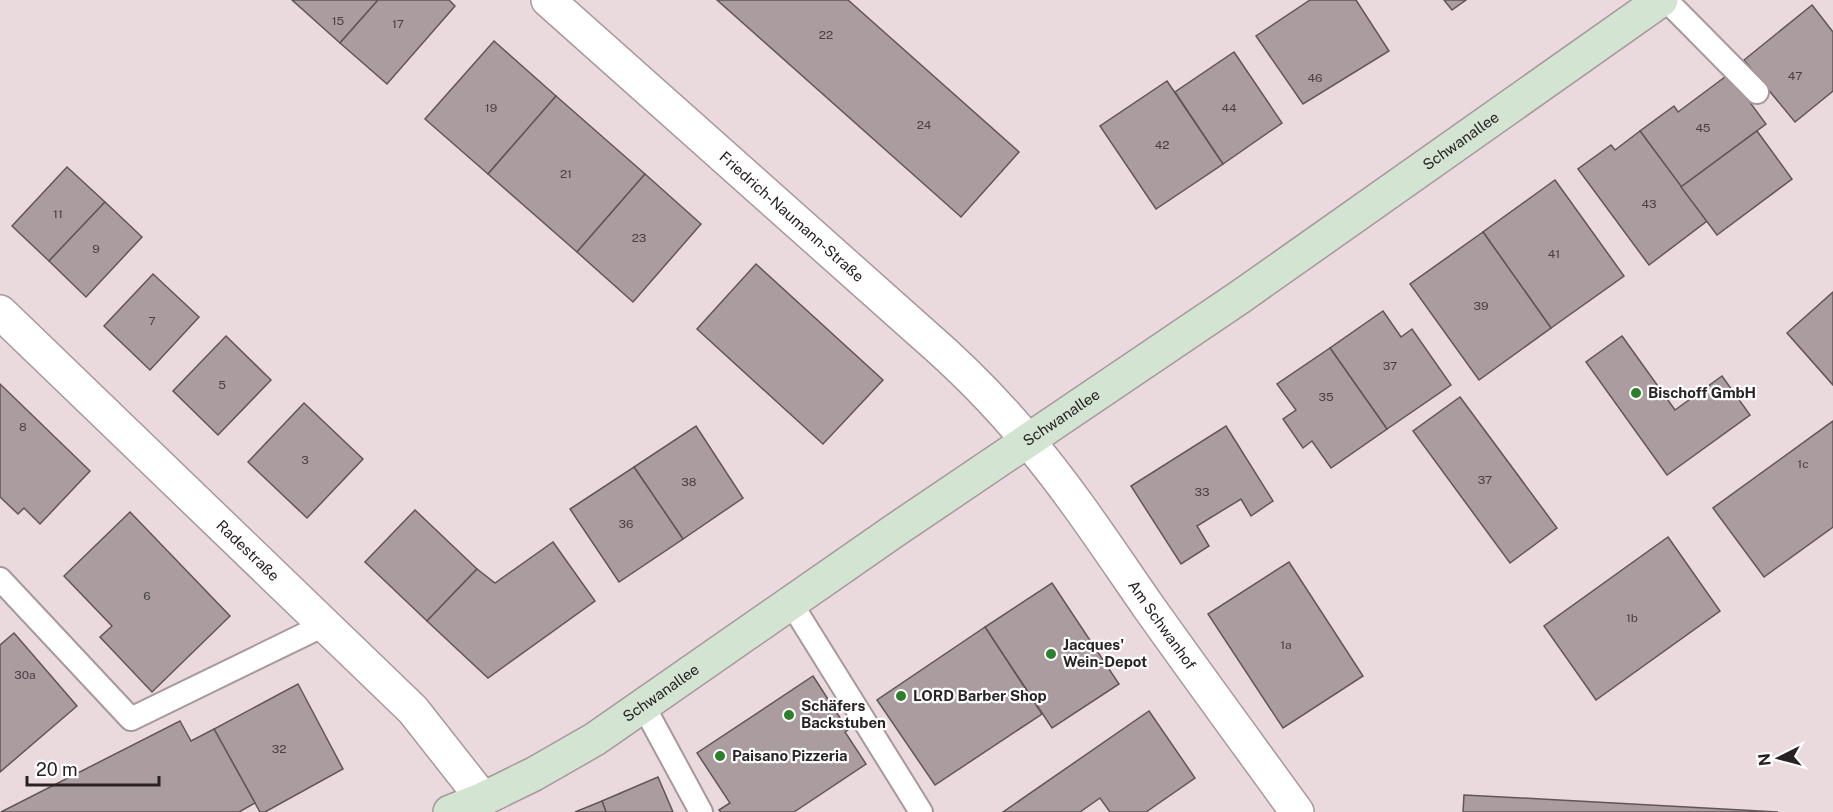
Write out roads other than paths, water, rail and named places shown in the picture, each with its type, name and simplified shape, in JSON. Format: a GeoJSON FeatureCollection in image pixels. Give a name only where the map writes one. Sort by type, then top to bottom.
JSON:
{"type":"FeatureCollection","features":[{"type":"Feature","properties":{"kind":"main road","name":"Schwanallee"},"geometry":{"type":"LineString","coordinates":[[450,812],[534,774],[595,739],[1028,440],[1240,297],[1661,0]]}},
{"type":"Feature","properties":{"kind":"street","name":"Friedrich-Naumann-Straße"},"geometry":{"type":"LineString","coordinates":[[548,0],[969,375],[1028,440]]}},
{"type":"Feature","properties":{"kind":"street","name":"Radestraße"},"geometry":{"type":"LineString","coordinates":[[0,312],[413,710],[483,799]]}},
{"type":"Feature","properties":{"kind":"street","name":"Am Schwanhof"},"geometry":{"type":"LineString","coordinates":[[1028,440],[1070,494],[1297,812]]}},
{"type":"Feature","properties":{"kind":"lane"},"geometry":{"type":"LineString","coordinates":[[1666,0],[1757,92]]}},
{"type":"Feature","properties":{"kind":"lane"},"geometry":{"type":"LineString","coordinates":[[0,579],[131,719],[324,625]]}},
{"type":"Feature","properties":{"kind":"lane"},"geometry":{"type":"LineString","coordinates":[[791,603],[921,812]]}},
{"type":"Feature","properties":{"kind":"lane"},"geometry":{"type":"LineString","coordinates":[[643,705],[701,812]]}},
{"type":"Feature","properties":{"kind":"place","name":"Bischoff GmbH"},"geometry":{"type":"Point","coordinates":[1636,393]}},
{"type":"Feature","properties":{"kind":"place","name":"Jacques' Wein-Depot"},"geometry":{"type":"Point","coordinates":[1051,654]}},
{"type":"Feature","properties":{"kind":"place","name":"LORD Barber Shop"},"geometry":{"type":"Point","coordinates":[901,696]}},
{"type":"Feature","properties":{"kind":"place","name":"Schäfers Backstuben"},"geometry":{"type":"Point","coordinates":[789,715]}},
{"type":"Feature","properties":{"kind":"place","name":"Paisano Pizzeria"},"geometry":{"type":"Point","coordinates":[720,756]}}]}
